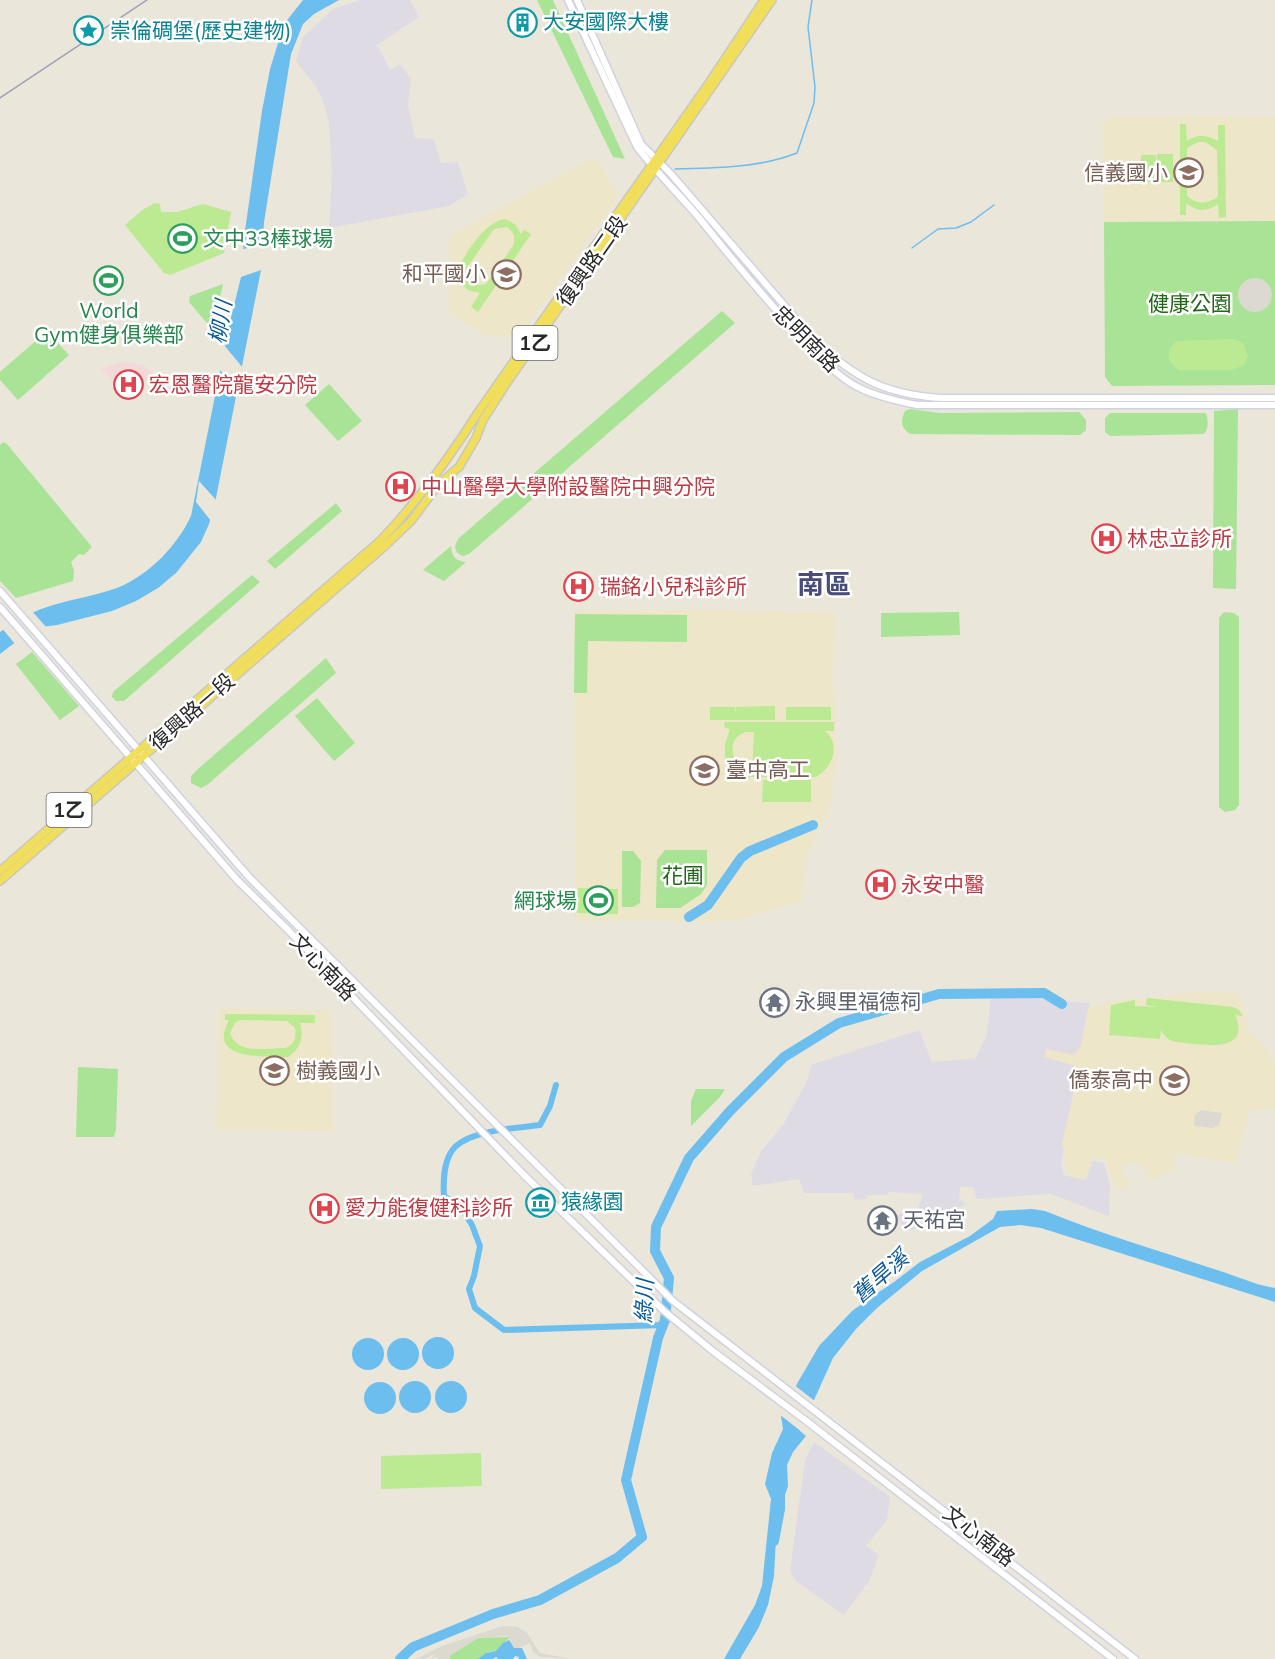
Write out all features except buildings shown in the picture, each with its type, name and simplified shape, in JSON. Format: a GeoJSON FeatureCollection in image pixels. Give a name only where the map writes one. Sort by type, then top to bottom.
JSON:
{"type":"FeatureCollection","features":[{"type":"Feature","properties":{"kind":"main road","name":"忠明南路"},"geometry":{"type":"LineString","coordinates":[[568,0],[628,131],[752,283],[815,352],[831,368],[854,385],[882,396],[917,405],[1275,405]]}},
{"type":"Feature","properties":{"kind":"main road","name":"忠明南路"},"geometry":{"type":"LineString","coordinates":[[576,0],[641,144],[655,164],[815,341],[856,375],[912,396],[941,398],[1275,398]]}},
{"type":"Feature","properties":{"kind":"main road","name":"復興路二段"},"geometry":{"type":"LineString","coordinates":[[383,542],[411,521],[438,485],[459,467],[488,412],[764,0]]}},
{"type":"Feature","properties":{"kind":"main road","name":"復興路二段"},"geometry":{"type":"LineString","coordinates":[[383,542],[459,443],[479,411],[772,0]]}},
{"type":"Feature","properties":{"kind":"main road","name":"復興路一段"},"geometry":{"type":"LineString","coordinates":[[0,881],[140,752],[383,542]]}},
{"type":"Feature","properties":{"kind":"main road","name":"文心南路"},"geometry":{"type":"LineString","coordinates":[[0,591],[249,877],[673,1301],[1136,1659]]}},
{"type":"Feature","properties":{"kind":"main road","name":"文心南路"},"geometry":{"type":"LineString","coordinates":[[2,609],[237,880],[524,1175],[664,1311],[1113,1659]]}},
{"type":"Feature","properties":{"kind":"main road","name":"復興路一段"},"geometry":{"type":"LineString","coordinates":[[0,871],[131,760]]}},
{"type":"Feature","properties":{"kind":"shaded area"},"geometry":{"type":"Polygon","coordinates":[[[360,0],[410,0],[419,17],[377,45],[390,70],[400,64],[411,79],[408,105],[415,138],[434,139],[441,163],[458,162],[468,194],[449,206],[329,228],[332,174],[329,122],[316,87],[296,61],[303,37],[333,9],[360,0]]]}},
{"type":"Feature","properties":{"kind":"shaded area","name":"信義國小"},"geometry":{"type":"Polygon","coordinates":[[[1109,116],[1275,116],[1275,221],[1104,222],[1102,125],[1109,116]]]}},
{"type":"Feature","properties":{"kind":"shaded area","name":"和平國小"},"geometry":{"type":"Polygon","coordinates":[[[592,158],[599,161],[618,197],[519,338],[485,335],[450,313],[449,236],[592,158]]]}},
{"type":"Feature","properties":{"kind":"shaded area"},"geometry":{"type":"Polygon","coordinates":[[[1255,278],[1267,283],[1272,295],[1267,307],[1255,312],[1243,307],[1238,295],[1243,283],[1255,278]]]}},
{"type":"Feature","properties":{"kind":"shaded area","name":"宏恩醫院龍安分院"},"geometry":{"type":"Polygon","coordinates":[[[123,362],[143,365],[153,373],[126,397],[101,368],[123,362]]]}},
{"type":"Feature","properties":{"kind":"shaded area","name":"臺中高工"},"geometry":{"type":"Polygon","coordinates":[[[710,610],[835,613],[834,680],[837,763],[829,809],[808,853],[801,901],[739,919],[706,922],[647,919],[637,921],[575,920],[574,611],[710,610]]]}},
{"type":"Feature","properties":{"kind":"shaded area","name":"僑泰高中"},"geometry":{"type":"Polygon","coordinates":[[[1199,992],[1238,993],[1245,1009],[1247,1031],[1268,1050],[1275,1065],[1275,1109],[1249,1110],[1236,1163],[1176,1153],[1175,1170],[1152,1181],[1137,1161],[1121,1167],[1125,1172],[1123,1177],[1133,1181],[1124,1190],[1115,1189],[1106,1159],[1093,1157],[1086,1179],[1069,1176],[1062,1144],[1073,1095],[1073,1065],[1044,1057],[1046,1049],[1074,1055],[1081,1045],[1088,1008],[1108,1002],[1199,992]]]}},
{"type":"Feature","properties":{"kind":"shaded area"},"geometry":{"type":"Polygon","coordinates":[[[991,995],[1090,1003],[1085,1054],[1098,1073],[1070,1118],[1061,1163],[1064,1175],[1084,1180],[1093,1161],[1104,1163],[1110,1184],[1109,1216],[1051,1194],[977,1199],[973,1187],[960,1187],[959,1198],[965,1204],[920,1228],[910,1230],[901,1224],[897,1216],[902,1212],[916,1214],[923,1194],[888,1192],[888,1195],[867,1195],[866,1199],[855,1200],[854,1193],[804,1193],[799,1179],[753,1186],[751,1174],[761,1151],[783,1125],[808,1079],[811,1065],[919,1030],[932,1062],[976,1058],[987,1034],[991,995]]]}},
{"type":"Feature","properties":{"kind":"shaded area","name":"樹義國小"},"geometry":{"type":"Polygon","coordinates":[[[219,1008],[329,1010],[332,1013],[333,1131],[216,1129],[219,1008]]]}},
{"type":"Feature","properties":{"kind":"shaded area"},"geometry":{"type":"Polygon","coordinates":[[[1201,1110],[1222,1113],[1219,1126],[1213,1128],[1194,1126],[1195,1115],[1201,1110]]]}},
{"type":"Feature","properties":{"kind":"shaded area"},"geometry":{"type":"Polygon","coordinates":[[[814,1442],[890,1497],[887,1520],[866,1546],[879,1555],[869,1581],[844,1615],[796,1581],[790,1570],[805,1461],[814,1442]]]}},
{"type":"Feature","properties":{"kind":"shaded area"},"geometry":{"type":"Polygon","coordinates":[[[503,1626],[517,1627],[527,1633],[540,1653],[571,1659],[540,1657],[533,1652],[530,1643],[517,1649],[510,1644],[510,1637],[505,1636],[478,1638],[449,1656],[450,1659],[438,1659],[437,1657],[430,1659],[436,1654],[424,1659],[416,1659],[442,1646],[503,1626]]]}},
{"type":"Feature","properties":{"kind":"green space"},"geometry":{"type":"Polygon","coordinates":[[[537,0],[553,0],[625,159],[613,157],[537,0]]]}},
{"type":"Feature","properties":{"kind":"green space"},"geometry":{"type":"Polygon","coordinates":[[[1180,124],[1186,124],[1187,141],[1202,136],[1218,141],[1218,125],[1225,125],[1226,217],[1219,218],[1218,204],[1202,210],[1186,203],[1186,215],[1180,215],[1180,124]],[[1198,142],[1187,148],[1187,196],[1202,202],[1218,197],[1217,150],[1205,142],[1198,142]]]}},
{"type":"Feature","properties":{"kind":"green space"},"geometry":{"type":"Polygon","coordinates":[[[1157,154],[1173,154],[1173,182],[1158,182],[1157,154]]]}},
{"type":"Feature","properties":{"kind":"green space"},"geometry":{"type":"Polygon","coordinates":[[[1141,155],[1156,155],[1157,182],[1141,182],[1141,155]]]}},
{"type":"Feature","properties":{"kind":"green space","name":"文中33棒球場"},"geometry":{"type":"Polygon","coordinates":[[[155,203],[160,204],[161,212],[177,212],[203,204],[231,212],[224,253],[170,275],[164,273],[125,225],[142,210],[155,203]]]}},
{"type":"Feature","properties":{"kind":"green space"},"geometry":{"type":"Polygon","coordinates":[[[505,219],[515,224],[521,234],[524,230],[531,234],[478,312],[471,307],[480,293],[468,290],[462,285],[458,269],[477,239],[498,221],[505,219]],[[506,227],[494,229],[466,269],[469,283],[486,284],[513,246],[514,235],[506,227]]]}},
{"type":"Feature","properties":{"kind":"green space","name":"健康公園"},"geometry":{"type":"Polygon","coordinates":[[[1275,221],[1275,385],[1112,386],[1105,377],[1104,222],[1275,221]]]}},
{"type":"Feature","properties":{"kind":"green space"},"geometry":{"type":"Polygon","coordinates":[[[223,284],[213,330],[189,302],[190,296],[223,284]]]}},
{"type":"Feature","properties":{"kind":"green space"},"geometry":{"type":"Polygon","coordinates":[[[722,311],[735,323],[469,554],[463,556],[457,552],[455,546],[459,538],[722,311]]]}},
{"type":"Feature","properties":{"kind":"green space"},"geometry":{"type":"Polygon","coordinates":[[[47,331],[69,355],[18,400],[0,380],[0,372],[47,331]]]}},
{"type":"Feature","properties":{"kind":"green space"},"geometry":{"type":"Polygon","coordinates":[[[1234,339],[1243,343],[1248,356],[1244,365],[1232,370],[1178,370],[1169,360],[1169,349],[1176,341],[1234,339]]]}},
{"type":"Feature","properties":{"kind":"green space"},"geometry":{"type":"Polygon","coordinates":[[[329,384],[362,421],[338,441],[305,405],[329,384]]]}},
{"type":"Feature","properties":{"kind":"green space"},"geometry":{"type":"Polygon","coordinates":[[[910,409],[940,413],[1079,412],[1086,420],[1086,430],[1080,435],[910,434],[903,427],[902,418],[905,411],[910,409]]]}},
{"type":"Feature","properties":{"kind":"green space"},"geometry":{"type":"Polygon","coordinates":[[[1238,409],[1236,589],[1213,588],[1214,411],[1238,409]]]}},
{"type":"Feature","properties":{"kind":"green space"},"geometry":{"type":"Polygon","coordinates":[[[1110,413],[1206,413],[1208,421],[1204,434],[1110,436],[1105,432],[1105,418],[1110,413]]]}},
{"type":"Feature","properties":{"kind":"green space"},"geometry":{"type":"Polygon","coordinates":[[[3,442],[92,547],[84,555],[79,554],[71,562],[74,570],[73,581],[16,598],[0,581],[0,445],[3,442]]]}},
{"type":"Feature","properties":{"kind":"green space"},"geometry":{"type":"Polygon","coordinates":[[[336,503],[342,511],[275,569],[267,561],[336,503]]]}},
{"type":"Feature","properties":{"kind":"green space"},"geometry":{"type":"Polygon","coordinates":[[[451,546],[455,557],[466,562],[444,581],[423,570],[451,546]]]}},
{"type":"Feature","properties":{"kind":"green space"},"geometry":{"type":"Polygon","coordinates":[[[252,575],[260,582],[124,701],[116,701],[112,697],[113,692],[252,575]]]}},
{"type":"Feature","properties":{"kind":"green space"},"geometry":{"type":"Polygon","coordinates":[[[959,612],[960,635],[881,637],[881,613],[959,612]]]}},
{"type":"Feature","properties":{"kind":"green space"},"geometry":{"type":"Polygon","coordinates":[[[1224,612],[1234,613],[1239,617],[1239,805],[1235,810],[1225,812],[1219,807],[1219,618],[1224,612]]]}},
{"type":"Feature","properties":{"kind":"green space"},"geometry":{"type":"Polygon","coordinates":[[[575,614],[687,615],[687,642],[588,641],[587,693],[574,693],[575,614]]]}},
{"type":"Feature","properties":{"kind":"green space"},"geometry":{"type":"Polygon","coordinates":[[[32,652],[79,706],[60,720],[16,664],[32,652]]]}},
{"type":"Feature","properties":{"kind":"green space"},"geometry":{"type":"Polygon","coordinates":[[[326,658],[336,673],[207,785],[201,788],[191,783],[191,776],[199,768],[326,658]]]}},
{"type":"Feature","properties":{"kind":"green space"},"geometry":{"type":"Polygon","coordinates":[[[317,698],[355,743],[334,761],[295,716],[317,698]]]}},
{"type":"Feature","properties":{"kind":"green space"},"geometry":{"type":"Polygon","coordinates":[[[775,706],[775,720],[710,720],[710,707],[735,707],[735,715],[736,707],[775,706]]]}},
{"type":"Feature","properties":{"kind":"green space"},"geometry":{"type":"Polygon","coordinates":[[[786,707],[831,707],[831,720],[786,720],[786,707]]]}},
{"type":"Feature","properties":{"kind":"green space"},"geometry":{"type":"Polygon","coordinates":[[[724,722],[834,722],[834,731],[825,731],[833,743],[833,756],[827,768],[816,777],[741,777],[728,767],[725,759],[725,744],[730,729],[725,728],[724,722]],[[754,732],[740,735],[734,743],[733,753],[741,769],[752,771],[754,732]]]}},
{"type":"Feature","properties":{"kind":"green space"},"geometry":{"type":"Polygon","coordinates":[[[763,780],[811,780],[811,802],[762,802],[763,780]]]}},
{"type":"Feature","properties":{"kind":"green space","name":"花圃"},"geometry":{"type":"Polygon","coordinates":[[[665,850],[707,850],[707,885],[701,894],[680,908],[656,908],[657,860],[665,850]]]}},
{"type":"Feature","properties":{"kind":"green space","name":"花圃"},"geometry":{"type":"Polygon","coordinates":[[[622,851],[633,851],[641,861],[640,903],[633,907],[622,907],[622,851]]]}},
{"type":"Feature","properties":{"kind":"green space","name":"網球場"},"geometry":{"type":"Polygon","coordinates":[[[578,888],[618,889],[618,914],[577,913],[578,888]]]}},
{"type":"Feature","properties":{"kind":"green space"},"geometry":{"type":"Polygon","coordinates":[[[1147,998],[1233,1007],[1243,1016],[1235,1015],[1238,1034],[1228,1043],[1202,1045],[1170,1040],[1161,1030],[1160,1039],[1109,1035],[1111,1005],[1135,1000],[1135,1006],[1158,1007],[1146,1005],[1147,998]]]}},
{"type":"Feature","properties":{"kind":"green space"},"geometry":{"type":"Polygon","coordinates":[[[225,1014],[315,1015],[315,1023],[300,1023],[302,1033],[300,1042],[296,1050],[288,1057],[253,1056],[231,1049],[225,1043],[224,1033],[229,1020],[225,1020],[225,1014]],[[240,1020],[235,1023],[230,1033],[239,1045],[245,1047],[285,1048],[293,1043],[296,1035],[295,1028],[287,1021],[240,1020]]]}},
{"type":"Feature","properties":{"kind":"green space"},"geometry":{"type":"Polygon","coordinates":[[[78,1067],[118,1069],[114,1137],[76,1137],[78,1067]]]}},
{"type":"Feature","properties":{"kind":"green space"},"geometry":{"type":"Polygon","coordinates":[[[696,1089],[725,1089],[691,1126],[691,1101],[696,1089]]]}},
{"type":"Feature","properties":{"kind":"green space"},"geometry":{"type":"Polygon","coordinates":[[[481,1453],[482,1486],[381,1489],[381,1456],[481,1453]]]}},
{"type":"Feature","properties":{"kind":"green space"},"geometry":{"type":"Polygon","coordinates":[[[510,1637],[496,1651],[488,1652],[478,1659],[450,1659],[449,1656],[478,1638],[510,1637]]]}},
{"type":"Feature","properties":{"kind":"water"},"geometry":{"type":"Polygon","coordinates":[[[303,0],[339,0],[314,14],[303,24],[291,54],[264,222],[261,270],[214,508],[201,542],[176,573],[158,588],[136,601],[112,611],[57,625],[34,628],[0,654],[0,632],[20,619],[50,606],[117,588],[140,575],[170,549],[191,516],[241,277],[244,238],[270,69],[284,24],[303,0]]]}},
{"type":"Feature","properties":{"kind":"water","name":"舊旱溪"},"geometry":{"type":"Polygon","coordinates":[[[1032,1209],[1045,1211],[1109,1235],[1253,1283],[1275,1288],[1275,1302],[1041,1228],[1020,1225],[1000,1227],[922,1271],[877,1308],[856,1329],[833,1358],[800,1431],[806,1436],[793,1452],[787,1465],[788,1486],[777,1519],[774,1576],[768,1605],[759,1627],[740,1659],[724,1659],[755,1605],[762,1586],[771,1499],[765,1484],[772,1453],[783,1429],[781,1416],[819,1346],[852,1311],[920,1262],[970,1236],[993,1219],[997,1211],[1032,1209]]]}},
{"type":"Feature","properties":{"kind":"water"},"geometry":{"type":"Polygon","coordinates":[[[438,1337],[450,1341],[454,1353],[450,1365],[438,1369],[426,1365],[422,1353],[426,1341],[438,1337]]]}},
{"type":"Feature","properties":{"kind":"water"},"geometry":{"type":"Polygon","coordinates":[[[368,1338],[380,1342],[384,1354],[380,1366],[368,1370],[356,1366],[352,1354],[356,1342],[368,1338]]]}},
{"type":"Feature","properties":{"kind":"water"},"geometry":{"type":"Polygon","coordinates":[[[403,1338],[415,1342],[419,1354],[415,1366],[403,1370],[391,1366],[387,1354],[391,1342],[403,1338]]]}},
{"type":"Feature","properties":{"kind":"water"},"geometry":{"type":"Polygon","coordinates":[[[415,1381],[427,1385],[431,1397],[427,1409],[415,1413],[403,1409],[399,1397],[403,1385],[415,1381]]]}},
{"type":"Feature","properties":{"kind":"water"},"geometry":{"type":"Polygon","coordinates":[[[451,1381],[463,1385],[467,1397],[463,1409],[451,1413],[439,1409],[435,1397],[439,1385],[451,1381]]]}},
{"type":"Feature","properties":{"kind":"water"},"geometry":{"type":"Polygon","coordinates":[[[380,1382],[392,1386],[396,1398],[392,1410],[380,1414],[368,1410],[364,1398],[368,1386],[380,1382]]]}},
{"type":"Feature","properties":{"kind":"water"},"geometry":{"type":"Polygon","coordinates":[[[509,1640],[514,1648],[522,1648],[527,1659],[518,1659],[519,1657],[515,1656],[513,1659],[496,1657],[478,1659],[486,1653],[496,1651],[509,1640]]]}},
{"type":"Feature","properties":{"kind":"pier"},"geometry":{"type":"Polygon","coordinates":[[[265,243],[264,269],[238,278],[240,250],[265,243]]]}},
{"type":"Feature","properties":{"kind":"pier"},"geometry":{"type":"Polygon","coordinates":[[[224,345],[243,368],[239,392],[219,369],[224,345]]]}},
{"type":"Feature","properties":{"kind":"pier"},"geometry":{"type":"Polygon","coordinates":[[[199,481],[217,501],[211,521],[196,502],[199,481]]]}},
{"type":"Feature","properties":{"kind":"pier"},"geometry":{"type":"Polygon","coordinates":[[[31,610],[47,628],[35,631],[15,644],[1,627],[31,610]]]}},
{"type":"Feature","properties":{"kind":"pier"},"geometry":{"type":"Polygon","coordinates":[[[793,1384],[816,1402],[804,1430],[807,1436],[779,1414],[793,1384]]]}},
{"type":"Feature","properties":{"kind":"waterway"},"geometry":{"type":"LineString","coordinates":[[675,169],[768,162],[797,153],[814,103],[815,87],[808,27],[812,0]]}},
{"type":"Feature","properties":{"kind":"waterway"},"geometry":{"type":"LineString","coordinates":[[912,248],[938,229],[956,228],[971,222],[994,205]]}},
{"type":"Feature","properties":{"kind":"waterway"},"geometry":{"type":"LineString","coordinates":[[689,917],[708,905],[741,858],[750,851],[813,825]]}},
{"type":"Feature","properties":{"kind":"waterway","name":"綠川"},"geometry":{"type":"LineString","coordinates":[[400,1659],[413,1647],[493,1614],[540,1600],[617,1558],[642,1537],[626,1480],[658,1338],[665,1320],[669,1278],[655,1251],[656,1227],[689,1158],[730,1111],[784,1057],[839,1023],[939,994],[1044,993],[1062,1004]]}},
{"type":"Feature","properties":{"kind":"waterway"},"geometry":{"type":"LineString","coordinates":[[556,1085],[550,1106],[540,1125],[483,1133],[463,1141],[448,1157],[444,1177],[444,1196],[461,1207],[472,1225],[480,1246],[469,1289],[475,1308],[504,1330],[663,1325]]}},
{"type":"Feature","properties":{"kind":"waterway","name":"舊旱溪"},"geometry":{"type":"LineString","coordinates":[[774,1541],[780,1509],[780,1494]]}},
{"type":"Feature","properties":{"kind":"railway"},"geometry":{"type":"LineString","coordinates":[[0,98],[147,0]]}},
{"type":"Feature","properties":{"kind":"place","name":"大安國際大樓"},"geometry":{"type":"Point","coordinates":[522,22]}},
{"type":"Feature","properties":{"kind":"place","name":"崇倫碉堡(歷史建物)"},"geometry":{"type":"Point","coordinates":[89,31]}},
{"type":"Feature","properties":{"kind":"place","name":"信義國小"},"geometry":{"type":"Point","coordinates":[1189,173]}},
{"type":"Feature","properties":{"kind":"place","name":"文中33棒球場"},"geometry":{"type":"Point","coordinates":[182,239]}},
{"type":"Feature","properties":{"kind":"place","name":"和平國小"},"geometry":{"type":"Point","coordinates":[507,274]}},
{"type":"Feature","properties":{"kind":"place","name":"World Gym健身俱樂部"},"geometry":{"type":"Point","coordinates":[109,280]}},
{"type":"Feature","properties":{"kind":"place","name":"宏恩醫院龍安分院"},"geometry":{"type":"Point","coordinates":[128,385]}},
{"type":"Feature","properties":{"kind":"place","name":"中山醫學大學附設醫院中興分院"},"geometry":{"type":"Point","coordinates":[400,487]}},
{"type":"Feature","properties":{"kind":"place","name":"林忠立診所"},"geometry":{"type":"Point","coordinates":[1106,539]}},
{"type":"Feature","properties":{"kind":"place","name":"瑞銘小兒科診所"},"geometry":{"type":"Point","coordinates":[579,587]}},
{"type":"Feature","properties":{"kind":"place","name":"臺中高工"},"geometry":{"type":"Point","coordinates":[705,770]}},
{"type":"Feature","properties":{"kind":"place","name":"永安中醫"},"geometry":{"type":"Point","coordinates":[880,885]}},
{"type":"Feature","properties":{"kind":"place","name":"網球場"},"geometry":{"type":"Point","coordinates":[598,901]}},
{"type":"Feature","properties":{"kind":"place","name":"永興里福德祠"},"geometry":{"type":"Point","coordinates":[774,1002]}},
{"type":"Feature","properties":{"kind":"place","name":"樹義國小"},"geometry":{"type":"Point","coordinates":[275,1071]}},
{"type":"Feature","properties":{"kind":"place","name":"僑泰高中"},"geometry":{"type":"Point","coordinates":[1174,1080]}},
{"type":"Feature","properties":{"kind":"place","name":"猿緣園"},"geometry":{"type":"Point","coordinates":[540,1202]}},
{"type":"Feature","properties":{"kind":"place","name":"愛力能復健科診所"},"geometry":{"type":"Point","coordinates":[324,1208]}},
{"type":"Feature","properties":{"kind":"place","name":"天祐宮"},"geometry":{"type":"Point","coordinates":[882,1220]}},
{"type":"Feature","properties":{"kind":"district","name":"南區"},"geometry":{"type":"Point","coordinates":[824,585]}},
{"type":"Feature","properties":{"kind":"water label","name":"柳川"},"geometry":{"type":"Point","coordinates":[220,322]}}]}
